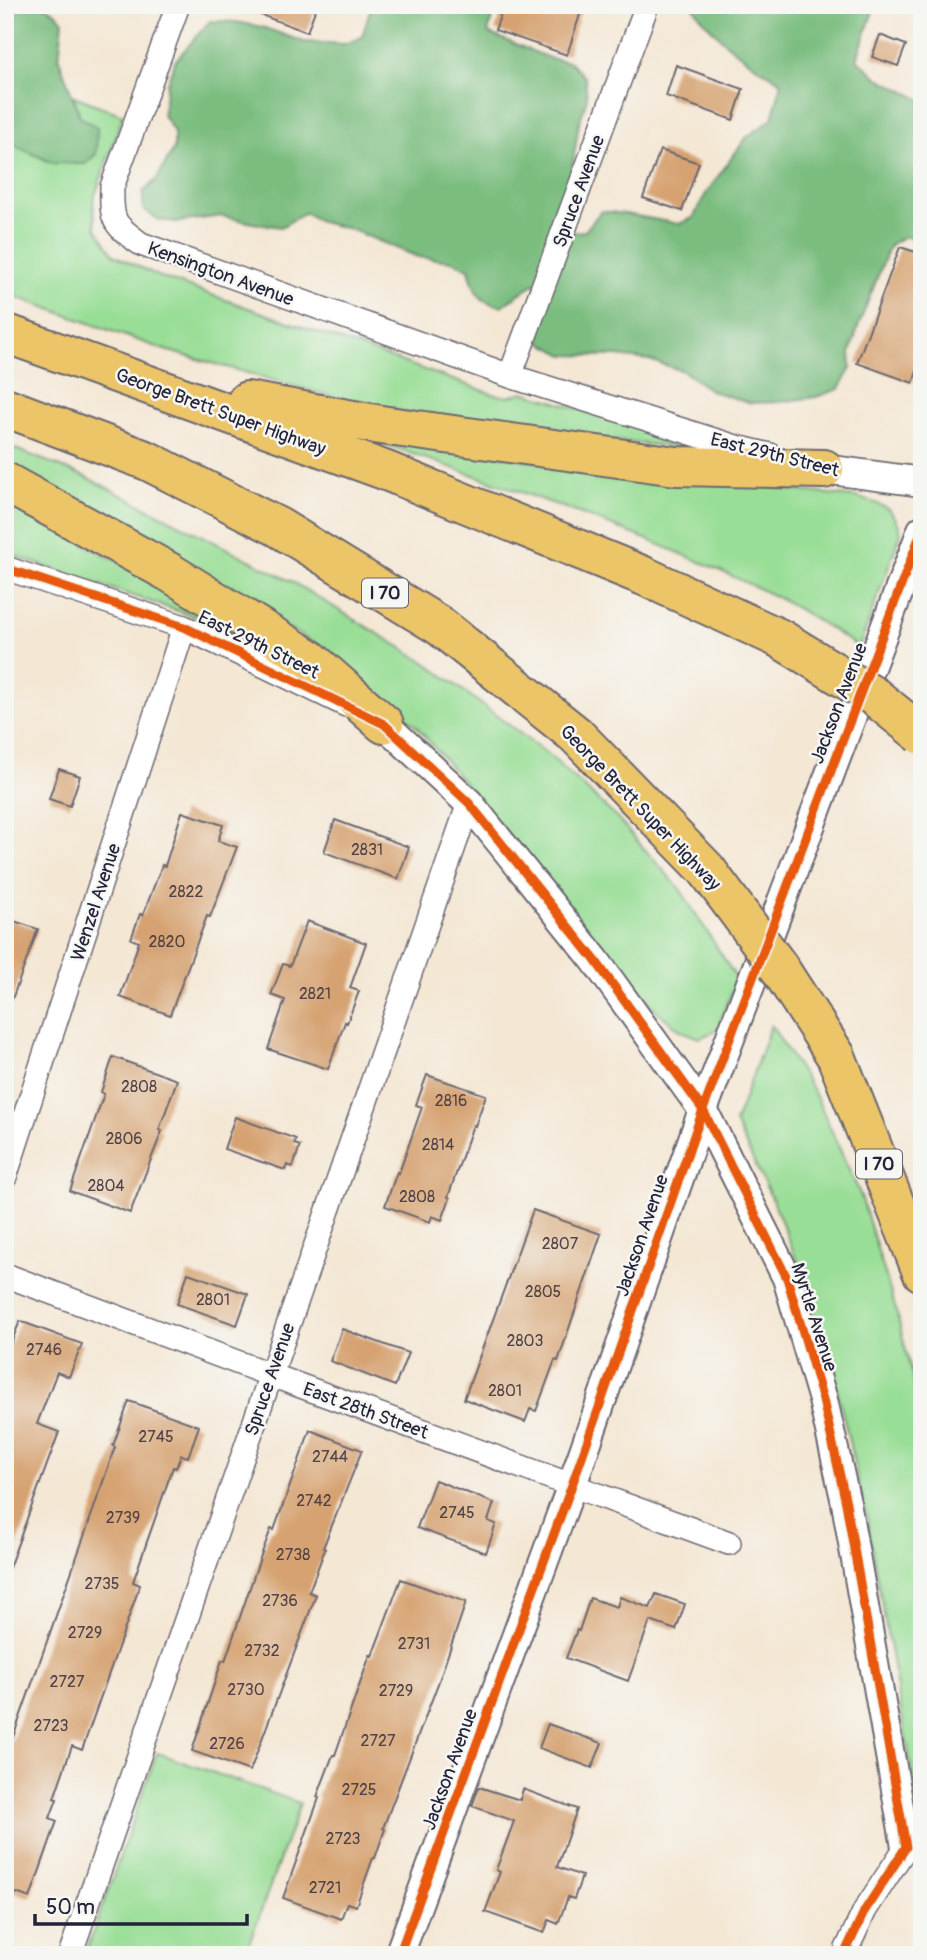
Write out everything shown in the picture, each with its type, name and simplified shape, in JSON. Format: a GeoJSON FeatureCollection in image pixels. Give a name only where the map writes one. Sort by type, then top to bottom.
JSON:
{"type":"FeatureCollection","features":[{"type":"Feature","properties":{"kind":"highway","name":"George Brett Super Highway"},"geometry":{"type":"LineString","coordinates":[[5,332],[384,470],[644,576],[779,638],[875,697],[922,735]]}},
{"type":"Feature","properties":{"kind":"highway"},"geometry":{"type":"LineString","coordinates":[[140,382],[381,425],[676,466],[824,468]]}},
{"type":"Feature","properties":{"kind":"highway","name":"George Brett Super Highway"},"geometry":{"type":"LineString","coordinates":[[5,407],[148,461],[278,527],[440,626],[576,735],[706,869],[776,963],[836,1056],[922,1272]]}},
{"type":"Feature","properties":{"kind":"highway"},"geometry":{"type":"LineString","coordinates":[[5,482],[169,572],[310,659],[384,724]]}},
{"type":"Feature","properties":{"kind":"street","name":"Kensington Avenue"},"geometry":{"type":"LineString","coordinates":[[178,5],[111,187],[111,213],[120,229],[141,244],[510,376]]}},
{"type":"Feature","properties":{"kind":"street","name":"Spruce Avenue"},"geometry":{"type":"LineString","coordinates":[[510,376],[647,5]]}},
{"type":"Feature","properties":{"kind":"street","name":"East 29th Street"},"geometry":{"type":"LineString","coordinates":[[510,376],[736,447],[824,468],[922,482]]}},
{"type":"Feature","properties":{"kind":"street","name":"Jackson Avenue"},"geometry":{"type":"LineString","coordinates":[[399,1955],[572,1485],[704,1110],[922,530]]}},
{"type":"Feature","properties":{"kind":"street","name":"East 29th Street"},"geometry":{"type":"LineString","coordinates":[[5,568],[184,626],[384,724],[469,803]]}},
{"type":"Feature","properties":{"kind":"street","name":"Wenzel Avenue"},"geometry":{"type":"LineString","coordinates":[[5,1177],[184,626]]}},
{"type":"Feature","properties":{"kind":"street","name":"Spruce Avenue"},"geometry":{"type":"LineString","coordinates":[[70,1955],[469,803]]}},
{"type":"Feature","properties":{"kind":"street","name":"Myrtle Avenue"},"geometry":{"type":"LineString","coordinates":[[469,803],[595,960],[704,1110],[788,1278],[823,1400],[846,1503],[906,1847]]}},
{"type":"Feature","properties":{"kind":"street","name":"East 28th Street"},"geometry":{"type":"LineString","coordinates":[[5,1275],[729,1542]]}},
{"type":"Feature","properties":{"kind":"street"},"geometry":{"type":"LineString","coordinates":[[844,1955],[865,1910],[906,1847]]}},
{"type":"Feature","properties":{"kind":"green space"},"geometry":{"type":"Polygon","coordinates":[[[5,5],[44,7],[63,21],[59,59],[80,117],[97,127],[96,154],[85,164],[53,163],[5,141],[5,5]]]}},
{"type":"Feature","properties":{"kind":"green space"},"geometry":{"type":"Polygon","coordinates":[[[375,5],[495,5],[488,33],[549,58],[570,62],[585,78],[587,99],[579,123],[570,181],[552,234],[585,231],[601,211],[679,224],[693,218],[707,192],[746,138],[772,119],[782,82],[732,49],[692,5],[875,5],[857,59],[878,78],[922,100],[922,242],[905,236],[890,245],[858,327],[850,353],[851,368],[839,389],[816,397],[750,403],[712,391],[683,371],[649,360],[617,356],[564,355],[540,342],[541,322],[535,283],[502,306],[487,302],[478,295],[469,269],[452,261],[418,257],[350,229],[321,222],[305,213],[281,227],[222,216],[178,222],[159,220],[143,209],[143,192],[156,180],[174,149],[174,132],[163,115],[167,83],[175,61],[210,21],[262,27],[304,42],[345,44],[362,37],[370,10],[375,5]]]}},
{"type":"Feature","properties":{"kind":"green space"},"geometry":{"type":"Polygon","coordinates":[[[74,96],[123,115],[93,201],[96,228],[114,255],[158,276],[493,394],[508,397],[523,392],[722,452],[462,425],[334,397],[165,350],[5,293],[5,141],[53,163],[80,117],[74,96]]]}},
{"type":"Feature","properties":{"kind":"green space"},"geometry":{"type":"Polygon","coordinates":[[[332,426],[524,460],[855,497],[885,507],[894,517],[901,533],[859,647],[782,600],[672,550],[503,485],[332,426]]]}},
{"type":"Feature","properties":{"kind":"green space"},"geometry":{"type":"Polygon","coordinates":[[[5,445],[84,476],[291,581],[428,664],[550,756],[616,817],[680,889],[737,979],[717,1030],[700,1038],[681,1031],[657,1011],[417,727],[323,648],[5,470],[5,445]]]}},
{"type":"Feature","properties":{"kind":"green space"},"geometry":{"type":"Polygon","coordinates":[[[5,502],[123,564],[281,662],[211,622],[5,553],[5,502]]]}},
{"type":"Feature","properties":{"kind":"green space"},"geometry":{"type":"Polygon","coordinates":[[[771,1025],[814,1092],[861,1196],[896,1310],[922,1417],[922,1828],[866,1515],[838,1393],[802,1273],[773,1201],[735,1123],[771,1025]]]}},
{"type":"Feature","properties":{"kind":"green space"},"geometry":{"type":"Polygon","coordinates":[[[157,1753],[300,1803],[245,1955],[85,1955],[157,1753]]]}},
{"type":"Feature","properties":{"kind":"building"},"geometry":{"type":"Polygon","coordinates":[[[243,5],[317,5],[307,32],[242,8],[243,5]]]}},
{"type":"Feature","properties":{"kind":"building"},"geometry":{"type":"Polygon","coordinates":[[[504,5],[583,5],[567,55],[495,30],[504,5]]]}},
{"type":"Feature","properties":{"kind":"building"},"geometry":{"type":"Polygon","coordinates":[[[880,35],[906,45],[898,66],[872,57],[880,35]]]}},
{"type":"Feature","properties":{"kind":"building"},"geometry":{"type":"Polygon","coordinates":[[[676,65],[743,89],[733,120],[666,96],[676,65]]]}},
{"type":"Feature","properties":{"kind":"building"},"geometry":{"type":"Polygon","coordinates":[[[660,150],[699,163],[682,211],[643,198],[660,150]]]}},
{"type":"Feature","properties":{"kind":"building"},"geometry":{"type":"Polygon","coordinates":[[[900,247],[922,254],[922,357],[913,383],[857,363],[900,247]]]}},
{"type":"Feature","properties":{"kind":"building"},"geometry":{"type":"Polygon","coordinates":[[[59,769],[80,776],[70,806],[49,799],[59,769]]]}},
{"type":"Feature","properties":{"kind":"building"},"geometry":{"type":"Polygon","coordinates":[[[182,812],[223,825],[218,841],[237,847],[210,917],[207,916],[170,1015],[120,997],[139,942],[131,939],[162,865],[165,866],[182,812]]]}},
{"type":"Feature","properties":{"kind":"building"},"geometry":{"type":"Polygon","coordinates":[[[335,820],[409,847],[398,879],[324,852],[335,820]]]}},
{"type":"Feature","properties":{"kind":"building"},"geometry":{"type":"Polygon","coordinates":[[[5,918],[38,929],[8,1010],[5,1010],[5,918]]]}},
{"type":"Feature","properties":{"kind":"building"},"geometry":{"type":"Polygon","coordinates":[[[307,921],[366,943],[350,988],[359,991],[328,1069],[268,1049],[285,1000],[271,995],[283,964],[290,966],[307,921]]]}},
{"type":"Feature","properties":{"kind":"building"},"geometry":{"type":"Polygon","coordinates":[[[113,1057],[177,1080],[159,1130],[162,1131],[130,1213],[70,1191],[104,1094],[101,1092],[113,1057]]]}},
{"type":"Feature","properties":{"kind":"building"},"geometry":{"type":"Polygon","coordinates":[[[427,1075],[486,1095],[475,1126],[473,1125],[442,1220],[432,1216],[430,1222],[385,1206],[422,1107],[416,1105],[427,1075]]]}},
{"type":"Feature","properties":{"kind":"building"},"geometry":{"type":"Polygon","coordinates":[[[235,1117],[296,1139],[294,1144],[300,1146],[293,1167],[287,1165],[285,1170],[224,1149],[235,1117]]]}},
{"type":"Feature","properties":{"kind":"building"},"geometry":{"type":"Polygon","coordinates":[[[533,1210],[601,1234],[558,1361],[555,1360],[536,1411],[530,1409],[525,1422],[464,1399],[533,1210]]]}},
{"type":"Feature","properties":{"kind":"building"},"geometry":{"type":"Polygon","coordinates":[[[188,1273],[248,1294],[237,1325],[177,1304],[188,1273]]]}},
{"type":"Feature","properties":{"kind":"building"},"geometry":{"type":"Polygon","coordinates":[[[20,1321],[82,1344],[69,1377],[57,1372],[37,1424],[59,1432],[7,1573],[5,1357],[20,1321]]]}},
{"type":"Feature","properties":{"kind":"building"},"geometry":{"type":"Polygon","coordinates":[[[342,1329],[408,1353],[395,1386],[330,1361],[342,1329]]]}},
{"type":"Feature","properties":{"kind":"building"},"geometry":{"type":"Polygon","coordinates":[[[129,1401],[199,1426],[188,1457],[181,1455],[176,1468],[173,1467],[133,1582],[140,1585],[82,1750],[72,1746],[50,1818],[57,1821],[30,1898],[5,1889],[5,1760],[129,1401]]]}},
{"type":"Feature","properties":{"kind":"building"},"geometry":{"type":"Polygon","coordinates":[[[310,1430],[362,1450],[323,1548],[325,1549],[309,1592],[316,1595],[250,1771],[192,1751],[222,1660],[225,1661],[260,1558],[271,1529],[274,1530],[310,1430]]]}},
{"type":"Feature","properties":{"kind":"building"},"geometry":{"type":"Polygon","coordinates":[[[435,1480],[494,1503],[488,1521],[496,1524],[486,1553],[417,1528],[435,1480]]]}},
{"type":"Feature","properties":{"kind":"building"},"geometry":{"type":"Polygon","coordinates":[[[401,1579],[466,1602],[383,1828],[385,1829],[375,1858],[356,1906],[347,1903],[341,1919],[283,1898],[319,1798],[317,1797],[401,1579]]]}},
{"type":"Feature","properties":{"kind":"building"},"geometry":{"type":"Polygon","coordinates":[[[656,1594],[685,1604],[676,1630],[650,1621],[628,1681],[566,1658],[590,1598],[617,1607],[620,1597],[650,1608],[656,1594]]]}},
{"type":"Feature","properties":{"kind":"building"},"geometry":{"type":"Polygon","coordinates":[[[548,1724],[602,1743],[592,1768],[539,1748],[548,1724]]]}},
{"type":"Feature","properties":{"kind":"building"},"geometry":{"type":"Polygon","coordinates":[[[479,1787],[520,1800],[523,1789],[577,1809],[557,1867],[582,1876],[574,1899],[568,1897],[558,1924],[549,1920],[544,1933],[485,1912],[500,1872],[496,1870],[514,1821],[472,1806],[479,1787]]]}},
{"type":"Feature","properties":{"kind":"cycle path"},"geometry":{"type":"LineString","coordinates":[[399,1955],[572,1485],[703,1110],[922,530]]}},
{"type":"Feature","properties":{"kind":"cycle path"},"geometry":{"type":"LineString","coordinates":[[5,568],[184,627],[384,724],[469,803],[595,960],[703,1110],[787,1278],[823,1400],[846,1503],[906,1847],[865,1910],[844,1955]]}}]}
